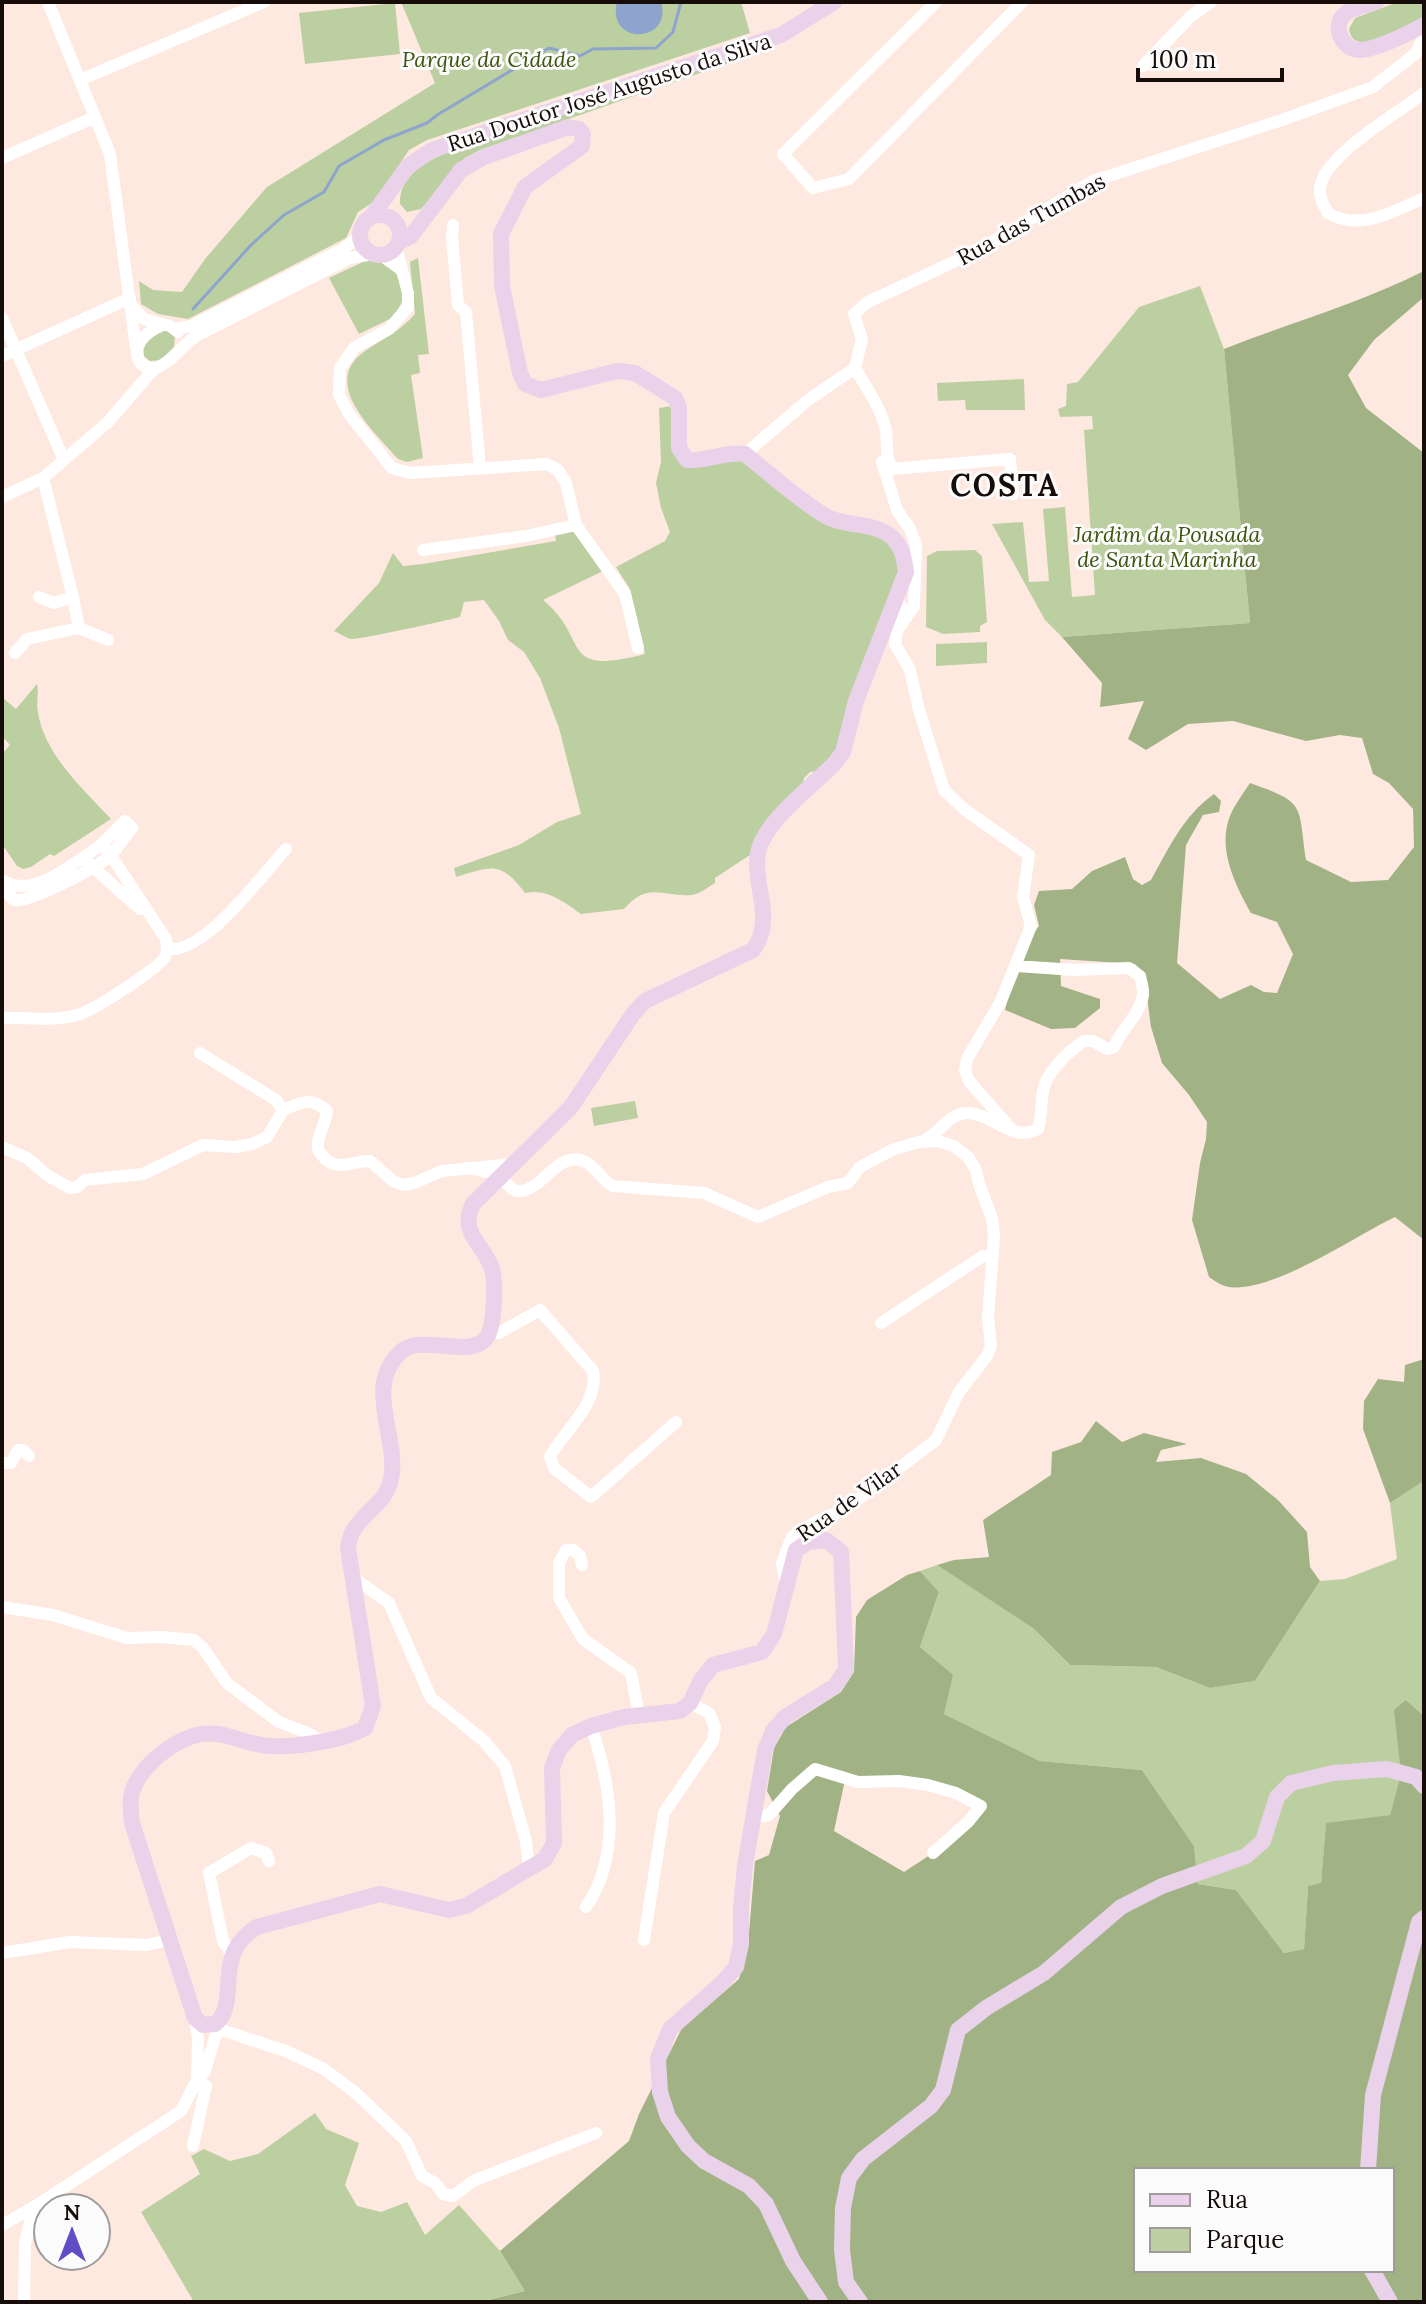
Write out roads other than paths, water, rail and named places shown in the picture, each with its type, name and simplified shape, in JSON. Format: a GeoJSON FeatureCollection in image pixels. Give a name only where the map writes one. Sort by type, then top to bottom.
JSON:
{"type":"FeatureCollection","features":[{"type":"Feature","properties":{"kind":"street"},"geometry":{"type":"LineString","coordinates":[[48,2],[110,154],[137,354],[134,388]]}},
{"type":"Feature","properties":{"kind":"street"},"geometry":{"type":"LineString","coordinates":[[80,80],[264,2]]}},
{"type":"Feature","properties":{"kind":"street","name":"Rua Doutor José Augusto da Silva"},"geometry":{"type":"LineString","coordinates":[[372,216],[408,166],[432,150],[781,35],[834,2]]}},
{"type":"Feature","properties":{"kind":"street"},"geometry":{"type":"LineString","coordinates":[[936,2],[783,154],[813,188],[849,179],[1022,2]]}},
{"type":"Feature","properties":{"kind":"street"},"geometry":{"type":"LineString","coordinates":[[1143,66],[1191,16],[1211,2]]}},
{"type":"Feature","properties":{"kind":"street"},"geometry":{"type":"LineString","coordinates":[[1376,2],[1347,6],[1338,30],[1350,48],[1363,49],[1424,25]]}},
{"type":"Feature","properties":{"kind":"street"},"geometry":{"type":"LineString","coordinates":[[1400,67],[1415,54],[1424,37]]}},
{"type":"Feature","properties":{"kind":"street"},"geometry":{"type":"LineString","coordinates":[[1385,42],[1397,44],[1402,50],[1404,57],[1400,67]]}},
{"type":"Feature","properties":{"kind":"street","name":"Rua das Tumbas"},"geometry":{"type":"LineString","coordinates":[[855,368],[862,339],[854,314],[868,302],[964,258],[1093,181],[1357,94],[1373,87],[1400,67]]}},
{"type":"Feature","properties":{"kind":"street"},"geometry":{"type":"LineString","coordinates":[[1424,93],[1342,153],[1323,175],[1319,191],[1328,213],[1351,222],[1365,221],[1424,198]]}},
{"type":"Feature","properties":{"kind":"street"},"geometry":{"type":"LineString","coordinates":[[2,158],[95,117]]}},
{"type":"Feature","properties":{"kind":"street"},"geometry":{"type":"LineString","coordinates":[[2,497],[43,478],[107,423],[134,388],[154,369],[196,336],[350,258],[388,249],[411,236],[461,170],[484,157],[568,127],[579,129],[583,134],[582,146],[525,187],[501,234],[502,286],[525,384],[541,390],[617,371],[635,373],[675,398],[679,408],[679,448],[687,460],[701,461],[729,452],[745,454],[825,516],[848,525],[877,528],[891,537],[904,552],[906,572],[856,701],[843,752],[774,823],[762,842],[757,861],[763,937],[753,950],[645,1001],[571,1107],[473,1204],[467,1216],[468,1227],[492,1269],[494,1286],[490,1332],[482,1342],[466,1348],[419,1344],[405,1348],[392,1361],[383,1380],[383,1404],[393,1468],[389,1492],[353,1531],[348,1548],[373,1706],[365,1728],[353,1735],[277,1745],[202,1734],[176,1743],[149,1766],[132,1793],[132,1823],[169,1940],[212,2028],[288,2052],[324,2069],[357,2094],[406,2141],[422,2176],[435,2183],[443,2194],[453,2196],[473,2181],[596,2133]]}},
{"type":"Feature","properties":{"kind":"street"},"geometry":{"type":"LineString","coordinates":[[388,249],[400,231],[394,220],[391,190]]}},
{"type":"Feature","properties":{"kind":"street"},"geometry":{"type":"LineString","coordinates":[[388,249],[364,247],[360,236],[363,224],[372,216],[382,214],[394,220],[420,222]]}},
{"type":"Feature","properties":{"kind":"street"},"geometry":{"type":"LineString","coordinates":[[453,225],[458,305],[466,312],[480,468]]}},
{"type":"Feature","properties":{"kind":"street"},"geometry":{"type":"LineString","coordinates":[[137,354],[157,327],[198,322],[343,249],[360,236]]}},
{"type":"Feature","properties":{"kind":"street"},"geometry":{"type":"LineString","coordinates":[[388,249],[402,270],[408,307],[389,329],[354,348],[340,368],[339,395],[349,414],[392,468],[410,473],[547,464],[558,470],[566,483],[576,525],[625,594],[638,648]]}},
{"type":"Feature","properties":{"kind":"street"},"geometry":{"type":"LineString","coordinates":[[131,301],[144,319],[169,327],[179,334],[181,346]]}},
{"type":"Feature","properties":{"kind":"street"},"geometry":{"type":"LineString","coordinates":[[2,356],[131,301]]}},
{"type":"Feature","properties":{"kind":"street"},"geometry":{"type":"LineString","coordinates":[[2,318],[64,460]]}},
{"type":"Feature","properties":{"kind":"street"},"geometry":{"type":"LineString","coordinates":[[137,354],[142,365],[154,369]]}},
{"type":"Feature","properties":{"kind":"street"},"geometry":{"type":"LineString","coordinates":[[745,454],[808,400],[855,368],[877,407],[886,431],[887,460],[892,469],[1010,459],[1013,494]]}},
{"type":"Feature","properties":{"kind":"street"},"geometry":{"type":"LineString","coordinates":[[886,444],[882,463],[897,510],[916,545],[914,606],[900,628]]}},
{"type":"Feature","properties":{"kind":"street"},"geometry":{"type":"LineString","coordinates":[[43,478],[79,628]]}},
{"type":"Feature","properties":{"kind":"street"},"geometry":{"type":"LineString","coordinates":[[423,550],[484,543],[576,525]]}},
{"type":"Feature","properties":{"kind":"street"},"geometry":{"type":"LineString","coordinates":[[39,597],[54,603],[73,597]]}},
{"type":"Feature","properties":{"kind":"street"},"geometry":{"type":"LineString","coordinates":[[897,600],[901,606],[900,628],[895,644],[910,670],[944,790],[964,809],[1029,855],[1023,897],[1031,926],[1001,1001],[967,1059],[965,1071],[969,1081],[1013,1131]]}},
{"type":"Feature","properties":{"kind":"street"},"geometry":{"type":"LineString","coordinates":[[15,653],[27,639],[79,628],[108,640]]}},
{"type":"Feature","properties":{"kind":"street"},"geometry":{"type":"LineString","coordinates":[[168,949],[184,948],[214,929],[286,849]]}},
{"type":"Feature","properties":{"kind":"street"},"geometry":{"type":"LineString","coordinates":[[2,1018],[58,1019],[80,1015],[161,963],[168,949],[166,939],[106,850]]}},
{"type":"Feature","properties":{"kind":"street"},"geometry":{"type":"LineString","coordinates":[[2,880],[16,887],[32,887],[84,856],[106,850]]}},
{"type":"Feature","properties":{"kind":"street"},"geometry":{"type":"LineString","coordinates":[[2,888],[14,900],[32,899],[92,868],[106,850]]}},
{"type":"Feature","properties":{"kind":"street"},"geometry":{"type":"LineString","coordinates":[[84,856],[92,868],[151,919]]}},
{"type":"Feature","properties":{"kind":"street"},"geometry":{"type":"LineString","coordinates":[[919,1142],[940,1131],[954,1116],[967,1113],[1013,1131],[1029,1134],[1038,1129],[1043,1087],[1053,1072],[1084,1041],[1093,1041],[1107,1049],[1114,1047],[1120,1032],[1131,1023],[1143,995],[1140,976],[1129,968],[1075,970],[1015,966]]}},
{"type":"Feature","properties":{"kind":"street"},"geometry":{"type":"LineString","coordinates":[[200,1053],[276,1100],[283,1110]]}},
{"type":"Feature","properties":{"kind":"street"},"geometry":{"type":"LineString","coordinates":[[2,1147],[27,1158],[70,1188],[77,1187],[85,1180],[143,1174],[203,1145],[235,1147],[253,1144],[267,1137],[283,1110],[304,1101],[318,1103],[327,1111],[318,1143],[319,1152],[330,1164],[342,1166],[370,1161],[393,1181],[403,1185],[442,1171],[512,1164]]}},
{"type":"Feature","properties":{"kind":"street","name":"Rua de Vilar"},"geometry":{"type":"LineString","coordinates":[[499,1177],[522,1192],[566,1161],[582,1160],[613,1186],[704,1193],[758,1217],[828,1187],[848,1183],[860,1167],[874,1158],[919,1142],[937,1141],[954,1146],[968,1157],[976,1170],[992,1218],[993,1256],[988,1318],[991,1346],[959,1392],[936,1440],[844,1510],[817,1521],[792,1537],[782,1563],[786,1586]]}},
{"type":"Feature","properties":{"kind":"street"},"geometry":{"type":"LineString","coordinates":[[466,1168],[487,1171],[499,1177]]}},
{"type":"Feature","properties":{"kind":"street"},"geometry":{"type":"LineString","coordinates":[[881,1323],[983,1256],[993,1256]]}},
{"type":"Feature","properties":{"kind":"street"},"geometry":{"type":"LineString","coordinates":[[490,1332],[499,1333],[540,1310],[593,1371],[595,1383],[581,1414],[550,1457],[554,1468],[591,1497],[676,1422]]}},
{"type":"Feature","properties":{"kind":"street"},"geometry":{"type":"LineString","coordinates":[[2,1463],[11,1463],[18,1450],[29,1456]]}},
{"type":"Feature","properties":{"kind":"street"},"geometry":{"type":"LineString","coordinates":[[57,2192],[181,2111],[205,2071],[212,2028],[226,2008],[232,1954],[242,1936],[257,1927],[380,1894],[449,1910],[466,1906],[545,1859],[554,1843],[552,1768],[559,1750],[572,1735],[591,1726],[639,1715],[680,1711],[690,1703],[701,1680],[713,1665],[762,1652],[774,1634],[796,1550],[808,1542],[826,1540],[841,1552],[846,1669],[835,1686],[785,1717],[773,1731],[765,1750],[745,1865],[741,1944],[736,1967],[670,2029],[658,2059],[660,2092],[668,2117],[688,2146],[704,2161],[749,2186],[766,2204],[793,2261],[819,2301]]}},
{"type":"Feature","properties":{"kind":"street"},"geometry":{"type":"LineString","coordinates":[[582,1565],[580,1556],[573,1550],[566,1550],[559,1563],[559,1598],[583,1639],[631,1673],[639,1715]]}},
{"type":"Feature","properties":{"kind":"street"},"geometry":{"type":"LineString","coordinates":[[352,1577],[389,1603],[431,1698],[483,1740],[505,1766],[526,1841],[529,1868]]}},
{"type":"Feature","properties":{"kind":"street"},"geometry":{"type":"LineString","coordinates":[[2,1607],[53,1615],[127,1638],[194,1640],[227,1683],[279,1722],[320,1741]]}},
{"type":"Feature","properties":{"kind":"street"},"geometry":{"type":"LineString","coordinates":[[644,1940],[664,1813],[713,1741],[715,1727],[709,1713],[690,1703]]}},
{"type":"Feature","properties":{"kind":"street"},"geometry":{"type":"LineString","coordinates":[[586,1907],[605,1866],[609,1825],[605,1775],[591,1726]]}},
{"type":"Feature","properties":{"kind":"street"},"geometry":{"type":"LineString","coordinates":[[753,1817],[769,1815],[815,1769],[858,1782],[899,1781],[928,1785],[956,1793],[981,1806],[933,1853]]}},
{"type":"Feature","properties":{"kind":"street"},"geometry":{"type":"LineString","coordinates":[[860,2302],[846,2282],[842,2250],[843,2208],[849,2178],[863,2159],[931,2106],[943,2090],[958,2030],[986,2008],[1044,1973],[1121,1907],[1162,1886],[1246,1856],[1263,1841],[1277,1797],[1291,1783],[1333,1773],[1387,1769],[1416,1777],[1424,1786]]}},
{"type":"Feature","properties":{"kind":"street"},"geometry":{"type":"LineString","coordinates":[[232,1954],[223,1941],[209,1873],[251,1848],[266,1853],[269,1861]]}},
{"type":"Feature","properties":{"kind":"street"},"geometry":{"type":"LineString","coordinates":[[1368,2168],[1373,2095],[1419,1922],[1424,1918]]}},
{"type":"Feature","properties":{"kind":"street"},"geometry":{"type":"LineString","coordinates":[[2,1953],[70,1942],[147,1945],[169,1940]]}},
{"type":"Feature","properties":{"kind":"street"},"geometry":{"type":"LineString","coordinates":[[193,2146],[206,2086],[197,2080]]}},
{"type":"Feature","properties":{"kind":"street"},"geometry":{"type":"LineString","coordinates":[[2,2225],[32,2208]]}},
{"type":"Feature","properties":{"kind":"street"},"geometry":{"type":"LineString","coordinates":[[24,2302],[25,2243],[32,2215]]}},
{"type":"Feature","properties":{"kind":"street"},"geometry":{"type":"LineString","coordinates":[[1373,2272],[1390,2302]]}},
{"type":"Feature","properties":{"kind":"water"},"geometry":{"type":"Polygon","coordinates":[[[617,2],[661,2],[662,16],[658,26],[649,32],[629,32],[621,26],[616,16],[617,2]]]}},
{"type":"Feature","properties":{"kind":"waterway"},"geometry":{"type":"LineString","coordinates":[[193,309],[251,245],[284,215],[324,192],[339,166],[384,140],[427,123],[549,48],[580,56],[593,49],[656,48],[673,32],[681,2]]}},
{"type":"Feature","properties":{"kind":"district","name":"COSTA"},"geometry":{"type":"Point","coordinates":[1005,486]}},
{"type":"Feature","properties":{"kind":"park label","name":"Parque da Cidade"},"geometry":{"type":"Point","coordinates":[489,59]}},
{"type":"Feature","properties":{"kind":"park label","name":"Jardim da Pousada de Santa Marinha"},"geometry":{"type":"Point","coordinates":[1167,546]}}]}
